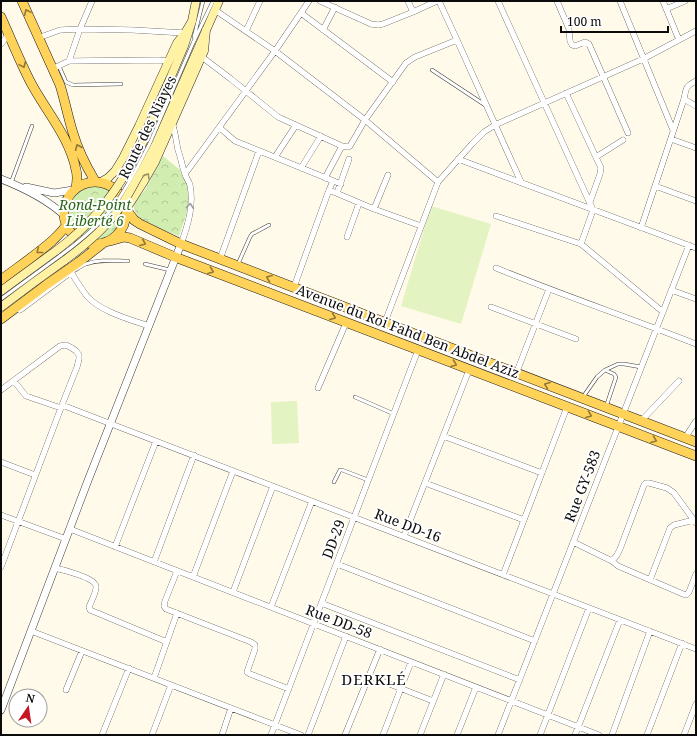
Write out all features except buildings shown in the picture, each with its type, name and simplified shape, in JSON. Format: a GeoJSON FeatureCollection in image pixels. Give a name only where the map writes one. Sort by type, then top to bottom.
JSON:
{"type":"FeatureCollection","features":[{"type":"Feature","properties":{"kind":"main road"},"geometry":{"type":"LineString","coordinates":[[1,319],[117,235],[126,221],[125,202],[119,193],[110,185],[98,182],[84,164],[75,141],[55,67],[38,38],[22,1]]}},
{"type":"Feature","properties":{"kind":"main road","name":"Route des Niayes"},"geometry":{"type":"LineString","coordinates":[[1,290],[61,255],[80,249],[100,231],[117,211],[130,192],[144,140],[184,46],[192,21],[196,1]]}},
{"type":"Feature","properties":{"kind":"main road","name":"Route des Niayes"},"geometry":{"type":"LineString","coordinates":[[1,306],[32,283],[61,255],[71,240],[107,203],[120,184],[136,170],[158,138],[206,30],[214,5],[219,1]]}},
{"type":"Feature","properties":{"kind":"main road"},"geometry":{"type":"LineString","coordinates":[[1,17],[6,32],[31,83],[65,138],[77,171],[75,189]]}},
{"type":"Feature","properties":{"kind":"main road"},"geometry":{"type":"LineString","coordinates":[[106,243],[91,243],[80,240],[72,233],[64,215],[66,202],[75,189],[84,184],[98,182],[108,178],[115,171],[139,126],[177,43],[192,21]]}},
{"type":"Feature","properties":{"kind":"main road"},"geometry":{"type":"LineString","coordinates":[[126,209],[155,162],[202,57],[205,46],[206,30]]}},
{"type":"Feature","properties":{"kind":"main road","name":"Avenue du Roi Fahd Ben Abdel Aziz"},"geometry":{"type":"LineString","coordinates":[[126,209],[134,220],[140,224],[180,244],[696,442]]}},
{"type":"Feature","properties":{"kind":"main road"},"geometry":{"type":"LineString","coordinates":[[1,280],[42,249],[58,235],[67,224]]}},
{"type":"Feature","properties":{"kind":"main road","name":"Avenue du Roi Fahd Ben Abdel Aziz"},"geometry":{"type":"LineString","coordinates":[[106,243],[124,237],[130,238],[175,257],[346,323],[696,456]]}},
{"type":"Feature","properties":{"kind":"street"},"geometry":{"type":"LineString","coordinates":[[69,61],[92,1]]}},
{"type":"Feature","properties":{"kind":"street"},"geometry":{"type":"LineString","coordinates":[[246,31],[260,1]]}},
{"type":"Feature","properties":{"kind":"street"},"geometry":{"type":"LineString","coordinates":[[185,174],[275,52],[309,1]]}},
{"type":"Feature","properties":{"kind":"street"},"geometry":{"type":"LineString","coordinates":[[320,1],[371,24],[378,25],[438,1],[521,182]]}},
{"type":"Feature","properties":{"kind":"street"},"geometry":{"type":"LineString","coordinates":[[408,1],[413,12]]}},
{"type":"Feature","properties":{"kind":"street"},"geometry":{"type":"LineString","coordinates":[[498,1],[593,210],[581,244]]}},
{"type":"Feature","properties":{"kind":"street"},"geometry":{"type":"LineString","coordinates":[[558,1],[569,29],[570,41],[572,45],[575,46],[586,42],[588,43],[628,133]]}},
{"type":"Feature","properties":{"kind":"street"},"geometry":{"type":"LineString","coordinates":[[620,1],[673,130]]}},
{"type":"Feature","properties":{"kind":"street"},"geometry":{"type":"LineString","coordinates":[[663,1],[679,40]]}},
{"type":"Feature","properties":{"kind":"street"},"geometry":{"type":"LineString","coordinates":[[666,9],[685,1]]}},
{"type":"Feature","properties":{"kind":"street"},"geometry":{"type":"LineString","coordinates":[[214,5],[246,31],[365,120],[438,182]]}},
{"type":"Feature","properties":{"kind":"street"},"geometry":{"type":"LineString","coordinates":[[323,30],[335,7]]}},
{"type":"Feature","properties":{"kind":"street"},"geometry":{"type":"LineString","coordinates":[[301,13],[393,82]]}},
{"type":"Feature","properties":{"kind":"street"},"geometry":{"type":"LineString","coordinates":[[38,38],[60,30],[80,29],[185,33]]}},
{"type":"Feature","properties":{"kind":"street"},"geometry":{"type":"LineString","coordinates":[[385,322],[438,182],[484,132],[495,125],[643,59],[696,31]]}},
{"type":"Feature","properties":{"kind":"street"},"geometry":{"type":"LineString","coordinates":[[1,44],[6,32]]}},
{"type":"Feature","properties":{"kind":"street"},"geometry":{"type":"LineString","coordinates":[[202,57],[278,117],[342,146],[348,147],[365,120],[406,63],[415,56],[457,40]]}},
{"type":"Feature","properties":{"kind":"street"},"geometry":{"type":"LineString","coordinates":[[55,67],[69,61],[170,61]]}},
{"type":"Feature","properties":{"kind":"street"},"geometry":{"type":"LineString","coordinates":[[641,228],[684,99],[686,87],[696,81]]}},
{"type":"Feature","properties":{"kind":"street"},"geometry":{"type":"LineString","coordinates":[[566,93],[601,168],[594,194],[590,202]]}},
{"type":"Feature","properties":{"kind":"street"},"geometry":{"type":"LineString","coordinates":[[684,99],[696,106]]}},
{"type":"Feature","properties":{"kind":"street"},"geometry":{"type":"LineString","coordinates":[[1,710],[187,226],[191,196],[190,184],[185,174],[172,122]]}},
{"type":"Feature","properties":{"kind":"street"},"geometry":{"type":"LineString","coordinates":[[275,157],[296,125]]}},
{"type":"Feature","properties":{"kind":"street"},"geometry":{"type":"LineString","coordinates":[[220,128],[235,140],[341,184]]}},
{"type":"Feature","properties":{"kind":"street"},"geometry":{"type":"LineString","coordinates":[[301,168],[321,136]]}},
{"type":"Feature","properties":{"kind":"street"},"geometry":{"type":"LineString","coordinates":[[671,139],[696,148]]}},
{"type":"Feature","properties":{"kind":"street"},"geometry":{"type":"LineString","coordinates":[[596,157],[623,140]]}},
{"type":"Feature","properties":{"kind":"street"},"geometry":{"type":"LineString","coordinates":[[325,178],[342,146]]}},
{"type":"Feature","properties":{"kind":"street"},"geometry":{"type":"LineString","coordinates":[[220,259],[259,151]]}},
{"type":"Feature","properties":{"kind":"street"},"geometry":{"type":"LineString","coordinates":[[337,193],[349,159]]}},
{"type":"Feature","properties":{"kind":"street"},"geometry":{"type":"LineString","coordinates":[[458,159],[696,248]]}},
{"type":"Feature","properties":{"kind":"street"},"geometry":{"type":"LineString","coordinates":[[374,209],[388,175]]}},
{"type":"Feature","properties":{"kind":"street"},"geometry":{"type":"LineString","coordinates":[[1,179],[36,195],[54,206],[64,215]]}},
{"type":"Feature","properties":{"kind":"street"},"geometry":{"type":"LineString","coordinates":[[294,287],[333,181]]}},
{"type":"Feature","properties":{"kind":"street"},"geometry":{"type":"LineString","coordinates":[[11,183],[54,193],[75,189]]}},
{"type":"Feature","properties":{"kind":"street"},"geometry":{"type":"LineString","coordinates":[[655,186],[696,201]]}},
{"type":"Feature","properties":{"kind":"street"},"geometry":{"type":"LineString","coordinates":[[329,190],[374,209],[421,226]]}},
{"type":"Feature","properties":{"kind":"street"},"geometry":{"type":"LineString","coordinates":[[346,237],[359,203]]}},
{"type":"Feature","properties":{"kind":"street"},"geometry":{"type":"LineString","coordinates":[[496,216],[581,244],[663,312]]}},
{"type":"Feature","properties":{"kind":"street","name":"Rue GY-583"},"geometry":{"type":"LineString","coordinates":[[498,735],[689,245]]}},
{"type":"Feature","properties":{"kind":"street"},"geometry":{"type":"LineString","coordinates":[[496,268],[696,344]]}},
{"type":"Feature","properties":{"kind":"street"},"geometry":{"type":"LineString","coordinates":[[1,324],[72,272],[87,297],[95,304],[104,309],[149,326]]}},
{"type":"Feature","properties":{"kind":"street"},"geometry":{"type":"LineString","coordinates":[[516,374],[549,289]]}},
{"type":"Feature","properties":{"kind":"street"},"geometry":{"type":"LineString","coordinates":[[671,290],[696,299]]}},
{"type":"Feature","properties":{"kind":"street"},"geometry":{"type":"LineString","coordinates":[[491,307],[576,339]]}},
{"type":"Feature","properties":{"kind":"street"},"geometry":{"type":"LineString","coordinates":[[318,388],[346,323]]}},
{"type":"Feature","properties":{"kind":"street"},"geometry":{"type":"LineString","coordinates":[[1,390],[60,346],[66,345],[72,348],[79,355],[77,367],[35,474],[1,567]]}},
{"type":"Feature","properties":{"kind":"street","name":"DD-29"},"geometry":{"type":"LineString","coordinates":[[271,735],[418,350]]}},
{"type":"Feature","properties":{"kind":"street"},"geometry":{"type":"LineString","coordinates":[[404,536],[469,370]]}},
{"type":"Feature","properties":{"kind":"street","name":"Rue DD-16"},"geometry":{"type":"LineString","coordinates":[[14,381],[26,396],[111,423],[696,649]]}},
{"type":"Feature","properties":{"kind":"street"},"geometry":{"type":"LineString","coordinates":[[641,421],[679,381]]}},
{"type":"Feature","properties":{"kind":"street"},"geometry":{"type":"LineString","coordinates":[[503,574],[567,407]]}},
{"type":"Feature","properties":{"kind":"street"},"geometry":{"type":"LineString","coordinates":[[685,438],[696,421]]}},
{"type":"Feature","properties":{"kind":"street"},"geometry":{"type":"LineString","coordinates":[[443,436],[542,473]]}},
{"type":"Feature","properties":{"kind":"street"},"geometry":{"type":"LineString","coordinates":[[115,547],[156,441]]}},
{"type":"Feature","properties":{"kind":"street"},"geometry":{"type":"LineString","coordinates":[[154,562],[194,455]]}},
{"type":"Feature","properties":{"kind":"street"},"geometry":{"type":"LineString","coordinates":[[1,462],[35,474]]}},
{"type":"Feature","properties":{"kind":"street"},"geometry":{"type":"LineString","coordinates":[[194,577],[233,471]]}},
{"type":"Feature","properties":{"kind":"street"},"geometry":{"type":"LineString","coordinates":[[425,483],[524,520]]}},
{"type":"Feature","properties":{"kind":"street"},"geometry":{"type":"LineString","coordinates":[[612,561],[620,549],[644,485],[649,483],[670,490],[674,493],[695,521],[674,525],[670,528],[650,580]]}},
{"type":"Feature","properties":{"kind":"street"},"geometry":{"type":"LineString","coordinates":[[233,592],[273,486]]}},
{"type":"Feature","properties":{"kind":"street"},"geometry":{"type":"LineString","coordinates":[[271,607],[312,501]]}},
{"type":"Feature","properties":{"kind":"street"},"geometry":{"type":"LineString","coordinates":[[1,515],[66,539]]}},
{"type":"Feature","properties":{"kind":"street","name":"Rue DD-58"},"geometry":{"type":"LineString","coordinates":[[70,529],[599,735]]}},
{"type":"Feature","properties":{"kind":"street"},"geometry":{"type":"LineString","coordinates":[[573,542],[612,561],[618,566],[686,595],[689,592],[696,574]]}},
{"type":"Feature","properties":{"kind":"street"},"geometry":{"type":"LineString","coordinates":[[337,564],[535,641]]}},
{"type":"Feature","properties":{"kind":"street"},"geometry":{"type":"LineString","coordinates":[[56,568],[94,581],[96,584],[96,589],[89,608],[90,610],[167,642]]}},
{"type":"Feature","properties":{"kind":"street"},"geometry":{"type":"LineString","coordinates":[[177,571],[164,606],[166,609],[251,642],[255,645],[255,649],[247,672],[289,689]]}},
{"type":"Feature","properties":{"kind":"street"},"geometry":{"type":"LineString","coordinates":[[321,603],[520,680]]}},
{"type":"Feature","properties":{"kind":"street"},"geometry":{"type":"LineString","coordinates":[[540,735],[589,608]]}},
{"type":"Feature","properties":{"kind":"street"},"geometry":{"type":"LineString","coordinates":[[154,678],[177,613]]}},
{"type":"Feature","properties":{"kind":"street"},"geometry":{"type":"LineString","coordinates":[[575,735],[620,620]]}},
{"type":"Feature","properties":{"kind":"street"},"geometry":{"type":"LineString","coordinates":[[31,631],[301,735]]}},
{"type":"Feature","properties":{"kind":"street"},"geometry":{"type":"LineString","coordinates":[[612,735],[650,631]]}},
{"type":"Feature","properties":{"kind":"street"},"geometry":{"type":"LineString","coordinates":[[308,735],[346,636]]}},
{"type":"Feature","properties":{"kind":"street"},"geometry":{"type":"LineString","coordinates":[[646,735],[682,644]]}},
{"type":"Feature","properties":{"kind":"street"},"geometry":{"type":"LineString","coordinates":[[345,735],[380,649]]}},
{"type":"Feature","properties":{"kind":"street"},"geometry":{"type":"LineString","coordinates":[[66,690],[82,651]]}},
{"type":"Feature","properties":{"kind":"street"},"geometry":{"type":"LineString","coordinates":[[383,735],[411,662]]}},
{"type":"Feature","properties":{"kind":"street"},"geometry":{"type":"LineString","coordinates":[[102,735],[129,668]]}},
{"type":"Feature","properties":{"kind":"street"},"geometry":{"type":"LineString","coordinates":[[420,735],[444,674]]}},
{"type":"Feature","properties":{"kind":"street"},"geometry":{"type":"LineString","coordinates":[[369,676],[433,701]]}},
{"type":"Feature","properties":{"kind":"street"},"geometry":{"type":"LineString","coordinates":[[152,735],[171,685]]}},
{"type":"Feature","properties":{"kind":"street"},"geometry":{"type":"LineString","coordinates":[[457,735],[476,687]]}},
{"type":"Feature","properties":{"kind":"street"},"geometry":{"type":"LineString","coordinates":[[684,735],[696,704]]}},
{"type":"Feature","properties":{"kind":"street"},"geometry":{"type":"LineString","coordinates":[[222,735],[231,708]]}},
{"type":"Feature","properties":{"kind":"lane"},"geometry":{"type":"LineString","coordinates":[[193,42],[203,1]]}},
{"type":"Feature","properties":{"kind":"lane"},"geometry":{"type":"LineString","coordinates":[[136,170],[150,143],[193,42],[214,5]]}},
{"type":"Feature","properties":{"kind":"lane"},"geometry":{"type":"LineString","coordinates":[[55,67],[66,82],[73,85],[121,84]]}},
{"type":"Feature","properties":{"kind":"lane"},"geometry":{"type":"LineString","coordinates":[[432,70],[486,106]]}},
{"type":"Feature","properties":{"kind":"lane"},"geometry":{"type":"LineString","coordinates":[[11,183],[32,126]]}},
{"type":"Feature","properties":{"kind":"lane"},"geometry":{"type":"LineString","coordinates":[[238,266],[252,234],[269,225]]}},
{"type":"Feature","properties":{"kind":"lane"},"geometry":{"type":"LineString","coordinates":[[1,299],[61,255]]}},
{"type":"Feature","properties":{"kind":"lane"},"geometry":{"type":"LineString","coordinates":[[72,272],[85,264],[105,260],[128,261]]}},
{"type":"Feature","properties":{"kind":"lane"},"geometry":{"type":"LineString","coordinates":[[145,264],[170,270]]}},
{"type":"Feature","properties":{"kind":"lane"},"geometry":{"type":"LineString","coordinates":[[582,398],[597,377],[605,370],[618,364],[641,367]]}},
{"type":"Feature","properties":{"kind":"lane"},"geometry":{"type":"LineString","coordinates":[[605,370],[614,374],[616,377],[606,408]]}},
{"type":"Feature","properties":{"kind":"lane"},"geometry":{"type":"LineString","coordinates":[[355,397],[394,414]]}},
{"type":"Feature","properties":{"kind":"lane"},"geometry":{"type":"LineString","coordinates":[[334,482],[340,470],[368,480]]}},
{"type":"Feature","properties":{"kind":"green space"},"geometry":{"type":"Polygon","coordinates":[[[163,156],[180,170],[188,185],[189,202],[185,220],[179,236],[147,224],[137,216],[134,208],[134,202],[145,190],[163,156]]]}},
{"type":"Feature","properties":{"kind":"green space","name":"Rond-Point Liberté 6"},"geometry":{"type":"Polygon","coordinates":[[[90,185],[100,185],[110,189],[118,197],[122,207],[122,217],[118,227],[110,235],[100,239],[90,239],[80,235],[72,227],[68,217],[68,207],[72,197],[80,189],[90,185]]]}},
{"type":"Feature","properties":{"kind":"green space"},"geometry":{"type":"Polygon","coordinates":[[[431,206],[491,224],[461,324],[401,306],[431,206]]]}},
{"type":"Feature","properties":{"kind":"green space"},"geometry":{"type":"Polygon","coordinates":[[[297,401],[299,443],[272,444],[271,402],[297,401]]]}},
{"type":"Feature","properties":{"kind":"district","name":"DERKLÉ"},"geometry":{"type":"Point","coordinates":[374,679]}}]}
